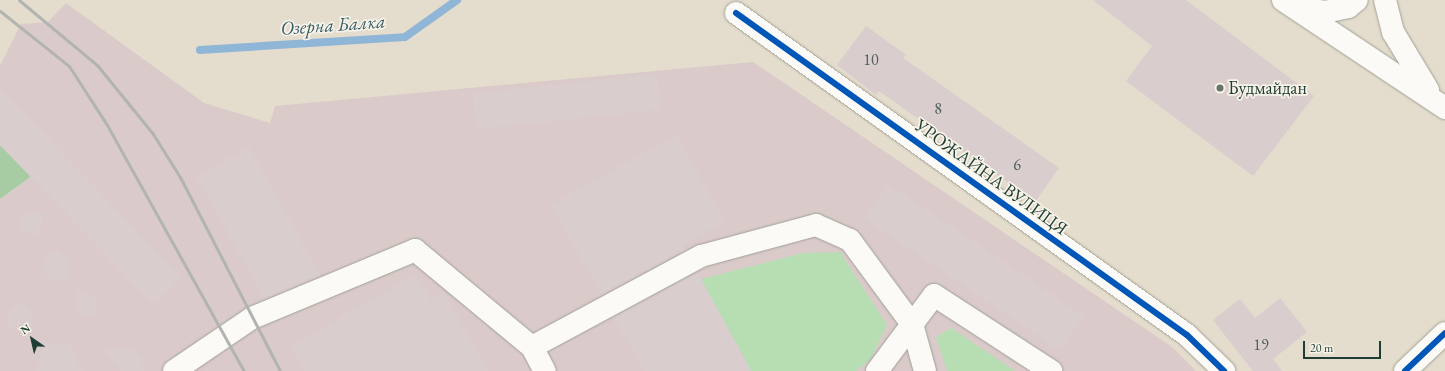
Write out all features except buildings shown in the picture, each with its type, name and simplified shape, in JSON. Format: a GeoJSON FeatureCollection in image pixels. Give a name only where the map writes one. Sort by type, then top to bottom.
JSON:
{"type":"FeatureCollection","features":[{"type":"Feature","properties":{"kind":"street"},"geometry":{"type":"LineString","coordinates":[[1284,0],[1301,9],[1326,12],[1348,7],[1357,0]]}},
{"type":"Feature","properties":{"kind":"street"},"geometry":{"type":"LineString","coordinates":[[1284,0],[1442,105]]}},
{"type":"Feature","properties":{"kind":"street"},"geometry":{"type":"LineString","coordinates":[[1385,0],[1393,32],[1406,59],[1442,105]]}},
{"type":"Feature","properties":{"kind":"street","name":"УРОЖАЙНА ВУЛИЦЯ"},"geometry":{"type":"LineString","coordinates":[[736,12],[1187,335],[1224,371]]}},
{"type":"Feature","properties":{"kind":"street"},"geometry":{"type":"LineString","coordinates":[[532,347],[701,256],[816,225],[850,240],[912,324],[925,371]]}},
{"type":"Feature","properties":{"kind":"street"},"geometry":{"type":"LineString","coordinates":[[174,371],[252,318],[415,250],[532,347],[545,371]]}},
{"type":"Feature","properties":{"kind":"street"},"geometry":{"type":"LineString","coordinates":[[877,371],[934,295],[1051,371]]}},
{"type":"Feature","properties":{"kind":"street"},"geometry":{"type":"LineString","coordinates":[[1405,371],[1445,333]]}},
{"type":"Feature","properties":{"kind":"shaded area"},"geometry":{"type":"Polygon","coordinates":[[[66,3],[204,103],[270,123],[275,106],[753,62],[1172,347],[1196,371],[0,371],[0,199],[37,172],[0,132],[0,66],[21,24],[48,22],[66,3]]]}},
{"type":"Feature","properties":{"kind":"green space"},"geometry":{"type":"Polygon","coordinates":[[[0,132],[37,172],[0,199],[0,132]]]}},
{"type":"Feature","properties":{"kind":"green space"},"geometry":{"type":"Polygon","coordinates":[[[840,252],[887,325],[871,358],[856,371],[751,371],[701,279],[803,253],[840,252]]]}},
{"type":"Feature","properties":{"kind":"green space"},"geometry":{"type":"Polygon","coordinates":[[[951,328],[1015,371],[947,371],[936,337],[951,328]]]}},
{"type":"Feature","properties":{"kind":"waterway","name":"Озерна Балка"},"geometry":{"type":"LineString","coordinates":[[200,50],[405,37],[457,0]]}},
{"type":"Feature","properties":{"kind":"railway"},"geometry":{"type":"LineString","coordinates":[[19,0],[97,65],[153,134],[180,177],[280,371]]}},
{"type":"Feature","properties":{"kind":"railway"},"geometry":{"type":"LineString","coordinates":[[0,11],[69,66],[107,125],[244,371]]}},
{"type":"Feature","properties":{"kind":"cycle path"},"geometry":{"type":"LineString","coordinates":[[736,13],[1187,335],[1224,371]]}},
{"type":"Feature","properties":{"kind":"cycle path"},"geometry":{"type":"LineString","coordinates":[[1405,371],[1445,333]]}},
{"type":"Feature","properties":{"kind":"place","name":"Будмайдан"},"geometry":{"type":"Point","coordinates":[1220,88]}}]}
